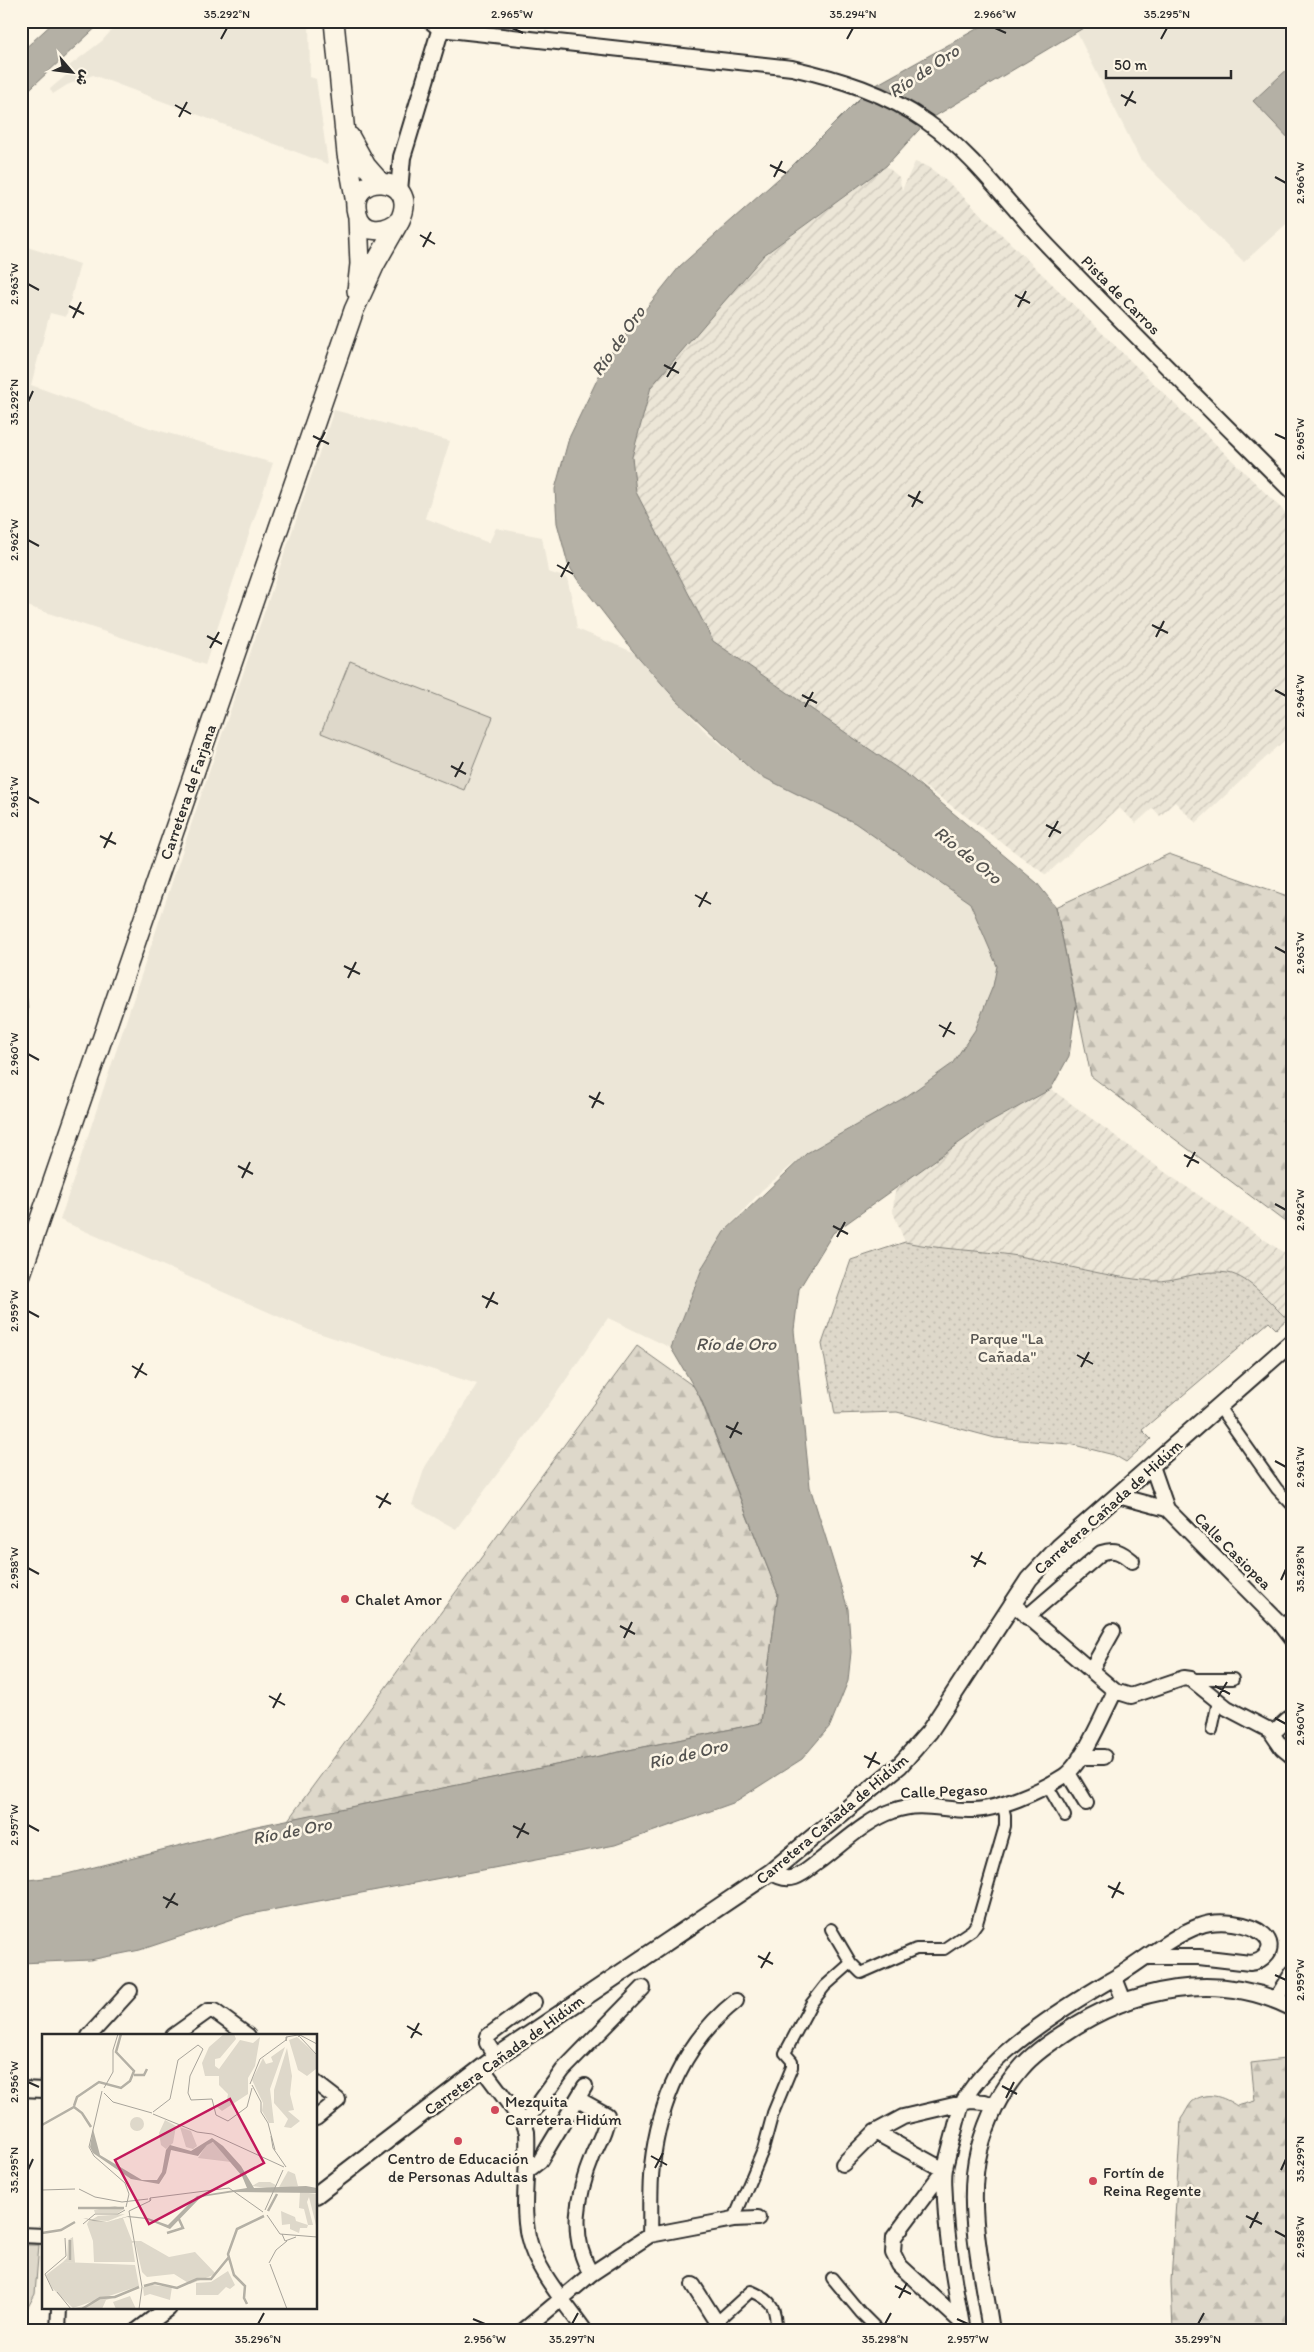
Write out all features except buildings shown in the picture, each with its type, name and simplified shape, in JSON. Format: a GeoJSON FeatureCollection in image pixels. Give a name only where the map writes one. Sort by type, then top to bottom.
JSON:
{"type":"FeatureCollection","features":[{"type":"Feature","properties":{"kind":"main road","name":"Carretera de Farjana"},"geometry":{"type":"LineString","coordinates":[[334,21],[350,178],[357,210],[360,264],[354,310]]}},
{"type":"Feature","properties":{"kind":"main road","name":"Carretera de Farjana"},"geometry":{"type":"LineString","coordinates":[[346,129],[354,148],[366,166],[388,185]]}},
{"type":"Feature","properties":{"kind":"main road"},"geometry":{"type":"LineString","coordinates":[[388,185],[404,206],[400,220],[392,227],[374,230],[365,225],[357,210],[364,188],[388,185]]}},
{"type":"Feature","properties":{"kind":"main road","name":"Carretera de Farjana"},"geometry":{"type":"LineString","coordinates":[[21,1274],[354,310],[375,264],[400,220]]}},
{"type":"Feature","properties":{"kind":"street","name":"Pista de Carros"},"geometry":{"type":"LineString","coordinates":[[438,24],[792,68],[831,77],[869,89],[927,122],[969,158],[1056,254],[1293,493]]}},
{"type":"Feature","properties":{"kind":"street"},"geometry":{"type":"LineString","coordinates":[[388,185],[406,141],[438,24]]}},
{"type":"Feature","properties":{"kind":"street","name":"Carretera Cañada de Hidúm"},"geometry":{"type":"LineString","coordinates":[[318,2193],[496,2057],[771,1872],[900,1765],[914,1750],[946,1707],[1029,1579],[1059,1548],[1293,1342]]}},
{"type":"Feature","properties":{"kind":"street"},"geometry":{"type":"LineString","coordinates":[[1219,1407],[1277,1489],[1293,1506]]}},
{"type":"Feature","properties":{"kind":"street","name":"Calle Casiopea"},"geometry":{"type":"LineString","coordinates":[[1152,1466],[1168,1509],[1279,1622],[1293,1640]]}},
{"type":"Feature","properties":{"kind":"street"},"geometry":{"type":"LineString","coordinates":[[1118,1496],[1168,1509]]}},
{"type":"Feature","properties":{"kind":"street"},"geometry":{"type":"LineString","coordinates":[[1027,1617],[1101,1553],[1110,1550],[1119,1551],[1132,1561]]}},
{"type":"Feature","properties":{"kind":"street"},"geometry":{"type":"LineString","coordinates":[[1012,1603],[1115,1691],[1131,1696],[1184,1678],[1191,1680],[1234,1679]]}},
{"type":"Feature","properties":{"kind":"street"},"geometry":{"type":"LineString","coordinates":[[1091,1670],[1113,1631]]}},
{"type":"Feature","properties":{"kind":"street"},"geometry":{"type":"LineString","coordinates":[[1191,1680],[1218,1701],[1269,1729],[1275,1731],[1288,1719]]}},
{"type":"Feature","properties":{"kind":"street"},"geometry":{"type":"LineString","coordinates":[[1086,1803],[1068,1773],[1080,1757],[1115,1691]]}},
{"type":"Feature","properties":{"kind":"street"},"geometry":{"type":"LineString","coordinates":[[1212,1730],[1218,1701]]}},
{"type":"Feature","properties":{"kind":"street"},"geometry":{"type":"LineString","coordinates":[[1269,1729],[1282,1748],[1293,1757]]}},
{"type":"Feature","properties":{"kind":"street"},"geometry":{"type":"LineString","coordinates":[[1080,1757],[1104,1757]]}},
{"type":"Feature","properties":{"kind":"street","name":"Calle Pegaso"},"geometry":{"type":"LineString","coordinates":[[771,1872],[778,1876],[795,1877],[865,1827],[892,1811],[938,1806],[970,1810],[1002,1804],[1047,1785],[1068,1773]]}},
{"type":"Feature","properties":{"kind":"street"},"geometry":{"type":"LineString","coordinates":[[1047,1785],[1065,1816]]}},
{"type":"Feature","properties":{"kind":"street"},"geometry":{"type":"LineString","coordinates":[[831,1929],[858,1972],[863,1972],[916,1950],[944,1949],[972,1930],[977,1923],[1005,1826],[1005,1814],[1002,1804]]}},
{"type":"Feature","properties":{"kind":"street"},"geometry":{"type":"LineString","coordinates":[[962,2326],[947,2234],[944,2170],[963,2102],[972,2087],[993,2065],[1031,2032],[1072,2003],[1115,1978],[1147,1957],[1190,1929],[1207,1923],[1241,1924],[1264,1934],[1269,1942],[1266,1958],[1250,1964],[1199,1958],[1147,1957]]}},
{"type":"Feature","properties":{"kind":"street"},"geometry":{"type":"LineString","coordinates":[[734,2219],[760,2158],[773,2113],[792,2067],[792,2061],[784,2053],[816,1998],[825,1986],[851,1963]]}},
{"type":"Feature","properties":{"kind":"street"},"geometry":{"type":"LineString","coordinates":[[1275,2000],[1292,1975]]}},
{"type":"Feature","properties":{"kind":"street"},"geometry":{"type":"LineString","coordinates":[[1115,1978],[1124,2001]]}},
{"type":"Feature","properties":{"kind":"street"},"geometry":{"type":"LineString","coordinates":[[991,2331],[978,2241],[974,2175],[985,2130],[995,2106],[1023,2066],[1047,2044],[1083,2020],[1124,2001],[1148,1993],[1180,1988],[1214,1986],[1247,1991],[1293,2008]]}},
{"type":"Feature","properties":{"kind":"street"},"geometry":{"type":"LineString","coordinates":[[524,2124],[563,2070],[643,1988]]}},
{"type":"Feature","properties":{"kind":"street"},"geometry":{"type":"LineString","coordinates":[[91,2034],[130,1990]]}},
{"type":"Feature","properties":{"kind":"street"},"geometry":{"type":"LineString","coordinates":[[650,2235],[652,2168],[656,2138],[663,2109],[674,2081],[701,2034],[717,2016],[736,2001]]}},
{"type":"Feature","properties":{"kind":"street"},"geometry":{"type":"LineString","coordinates":[[496,2057],[487,2043],[488,2036],[534,2002]]}},
{"type":"Feature","properties":{"kind":"street"},"geometry":{"type":"LineString","coordinates":[[176,2034],[208,2011],[214,2011],[245,2034]]}},
{"type":"Feature","properties":{"kind":"street"},"geometry":{"type":"LineString","coordinates":[[482,2068],[524,2124],[527,2132],[528,2234],[538,2263],[585,2331]]}},
{"type":"Feature","properties":{"kind":"street"},"geometry":{"type":"LineString","coordinates":[[318,2085],[338,2100],[318,2116]]}},
{"type":"Feature","properties":{"kind":"street"},"geometry":{"type":"LineString","coordinates":[[527,2168],[531,2168],[540,2161],[585,2086]]}},
{"type":"Feature","properties":{"kind":"street"},"geometry":{"type":"LineString","coordinates":[[21,2089],[42,2090]]}},
{"type":"Feature","properties":{"kind":"street"},"geometry":{"type":"LineString","coordinates":[[578,2099],[607,2115],[585,2178],[578,2215],[578,2246],[591,2274]]}},
{"type":"Feature","properties":{"kind":"street"},"geometry":{"type":"LineString","coordinates":[[844,2164],[875,2132],[903,2117],[963,2102],[985,2102],[995,2106]]}},
{"type":"Feature","properties":{"kind":"street"},"geometry":{"type":"LineString","coordinates":[[875,2132],[944,2170]]}},
{"type":"Feature","properties":{"kind":"street"},"geometry":{"type":"LineString","coordinates":[[944,2170],[894,2237],[893,2252],[899,2265],[962,2326]]}},
{"type":"Feature","properties":{"kind":"street"},"geometry":{"type":"LineString","coordinates":[[523,2331],[591,2274],[650,2235],[734,2219],[758,2218]]}},
{"type":"Feature","properties":{"kind":"street"},"geometry":{"type":"LineString","coordinates":[[21,2235],[42,2236]]}},
{"type":"Feature","properties":{"kind":"street"},"geometry":{"type":"LineString","coordinates":[[832,2278],[861,2313],[879,2331]]}},
{"type":"Feature","properties":{"kind":"street"},"geometry":{"type":"LineString","coordinates":[[693,2285],[720,2326],[751,2291],[773,2306],[776,2313],[776,2331]]}},
{"type":"Feature","properties":{"kind":"street"},"geometry":{"type":"LineString","coordinates":[[58,2331],[59,2310]]}},
{"type":"Feature","properties":{"kind":"street"},"geometry":{"type":"LineString","coordinates":[[138,2331],[165,2310]]}},
{"type":"Feature","properties":{"kind":"shaded area"},"geometry":{"type":"Polygon","coordinates":[[[120,21],[309,21],[310,77],[316,79],[328,164],[93,75],[67,85],[53,94],[50,89],[70,72],[69,66],[102,41],[120,21]]]}},
{"type":"Feature","properties":{"kind":"shaded area"},"geometry":{"type":"Polygon","coordinates":[[[1095,21],[1293,21],[1293,218],[1244,262],[1140,159],[1077,33],[1095,21]]]}},
{"type":"Feature","properties":{"kind":"shaded area"},"geometry":{"type":"Polygon","coordinates":[[[915,162],[929,167],[951,185],[1293,520],[1293,732],[1196,823],[1175,802],[1160,816],[1153,808],[1136,823],[1119,808],[1046,875],[941,798],[713,641],[636,492],[632,457],[651,387],[733,278],[886,166],[899,177],[902,190],[915,162]]]}},
{"type":"Feature","properties":{"kind":"shaded area"},"geometry":{"type":"Polygon","coordinates":[[[21,245],[80,264],[66,317],[50,313],[31,385],[150,428],[273,463],[205,665],[21,604],[21,245]]]}},
{"type":"Feature","properties":{"kind":"shaded area"},"geometry":{"type":"Polygon","coordinates":[[[334,410],[450,441],[425,518],[489,543],[496,528],[542,537],[548,572],[567,578],[577,629],[633,652],[704,730],[755,773],[855,823],[970,903],[997,966],[993,986],[975,1030],[952,1064],[907,1096],[807,1153],[762,1190],[724,1232],[703,1266],[671,1348],[608,1318],[546,1409],[456,1529],[412,1505],[425,1467],[477,1384],[309,1330],[60,1220],[197,807],[334,410]]]}},
{"type":"Feature","properties":{"kind":"shaded area"},"geometry":{"type":"Polygon","coordinates":[[[1051,1089],[1166,1173],[1293,1259],[1293,1314],[1287,1319],[1249,1284],[1172,1280],[1155,1281],[1096,1274],[1017,1256],[934,1248],[905,1242],[893,1212],[894,1197],[900,1173],[1051,1089]]]}},
{"type":"Feature","properties":{"kind":"green space"},"geometry":{"type":"Polygon","coordinates":[[[350,661],[493,717],[464,790],[321,733],[350,661]]]}},
{"type":"Feature","properties":{"kind":"green space"},"geometry":{"type":"Polygon","coordinates":[[[1169,854],[1293,898],[1293,1228],[1091,1076],[1056,907],[1169,854]]]}},
{"type":"Feature","properties":{"kind":"green space","name":"Parque \"La Cañada\""},"geometry":{"type":"Polygon","coordinates":[[[905,1242],[933,1247],[1018,1256],[1152,1281],[1162,1281],[1209,1272],[1228,1273],[1252,1285],[1287,1319],[1276,1329],[1269,1322],[1142,1430],[1151,1439],[1126,1462],[1114,1455],[1070,1444],[995,1438],[897,1412],[835,1414],[822,1344],[851,1260],[905,1242]]]}},
{"type":"Feature","properties":{"kind":"green space"},"geometry":{"type":"Polygon","coordinates":[[[637,1346],[696,1388],[778,1594],[761,1723],[288,1820],[637,1346]]]}},
{"type":"Feature","properties":{"kind":"green space"},"geometry":{"type":"Polygon","coordinates":[[[1293,2058],[1293,2331],[1173,2331],[1171,2282],[1181,2119],[1192,2102],[1203,2096],[1215,2096],[1237,2106],[1255,2101],[1251,2063],[1293,2058]]]}},
{"type":"Feature","properties":{"kind":"green space"},"geometry":{"type":"Polygon","coordinates":[[[21,2245],[39,2245],[35,2294],[21,2320],[21,2245]]]}},
{"type":"Feature","properties":{"kind":"water"},"geometry":{"type":"Polygon","coordinates":[[[55,21],[103,21],[21,97],[21,52],[55,21]]]}},
{"type":"Feature","properties":{"kind":"water","name":"Río de Oro"},"geometry":{"type":"Polygon","coordinates":[[[991,21],[1095,21],[927,121],[886,166],[764,255],[651,387],[632,457],[636,492],[713,641],[910,777],[1037,883],[1056,907],[1076,1005],[1069,1056],[1051,1089],[980,1128],[833,1233],[799,1289],[794,1330],[810,1487],[848,1609],[851,1652],[848,1681],[830,1726],[802,1759],[733,1803],[615,1845],[245,1915],[140,1950],[90,1960],[21,1963],[21,1881],[59,1876],[252,1827],[761,1723],[778,1594],[701,1399],[671,1348],[703,1266],[724,1232],[807,1153],[907,1096],[952,1064],[975,1030],[993,986],[997,966],[970,903],[855,823],[755,773],[677,701],[633,651],[577,579],[568,564],[557,523],[555,489],[569,438],[609,355],[680,266],[787,171],[869,89],[991,21]]]}},
{"type":"Feature","properties":{"kind":"water"},"geometry":{"type":"Polygon","coordinates":[[[1293,64],[1293,143],[1253,101],[1293,64]]]}},
{"type":"Feature","properties":{"kind":"water"},"geometry":{"type":"Polygon","coordinates":[[[21,977],[28,1011],[21,1045],[21,977]]]}},
{"type":"Feature","properties":{"kind":"place","name":"Chalet Amor"},"geometry":{"type":"Point","coordinates":[345,1599]}},
{"type":"Feature","properties":{"kind":"place","name":"Mezquita Carretera Hidúm"},"geometry":{"type":"Point","coordinates":[495,2110]}},
{"type":"Feature","properties":{"kind":"place","name":"Centro de Educación de Personas Adultas"},"geometry":{"type":"Point","coordinates":[458,2141]}},
{"type":"Feature","properties":{"kind":"place","name":"Fortín de Reina Regente"},"geometry":{"type":"Point","coordinates":[1093,2181]}}]}
